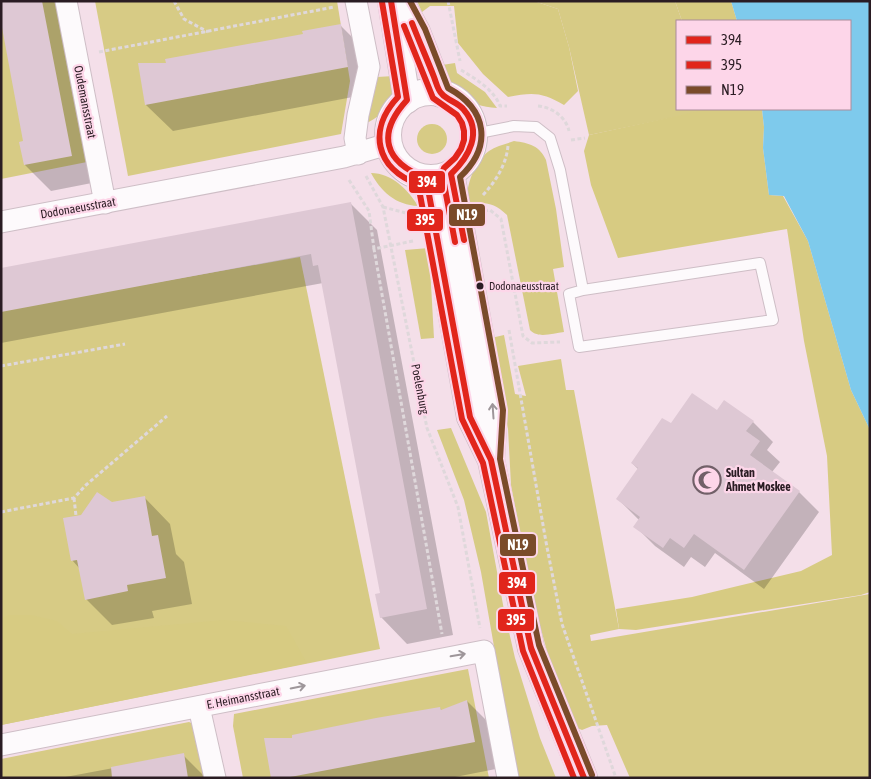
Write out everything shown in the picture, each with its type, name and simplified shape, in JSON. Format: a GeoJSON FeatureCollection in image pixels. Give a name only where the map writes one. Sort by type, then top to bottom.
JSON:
{"type":"FeatureCollection","features":[{"type":"Feature","properties":{"kind":"street","name":"Oudemansstraat"},"geometry":{"type":"LineString","coordinates":[[66,1],[105,203]]}},
{"type":"Feature","properties":{"kind":"street"},"geometry":{"type":"LineString","coordinates":[[391,1],[407,100]]}},
{"type":"Feature","properties":{"kind":"street"},"geometry":{"type":"LineString","coordinates":[[400,1],[417,32],[441,94]]}},
{"type":"Feature","properties":{"kind":"street"},"geometry":{"type":"LineString","coordinates":[[356,2],[369,67],[358,116],[356,138],[358,154]]}},
{"type":"Feature","properties":{"kind":"street"},"geometry":{"type":"LineString","coordinates":[[428,93],[441,94],[454,99],[464,108],[471,120],[474,134],[473,146],[468,157],[460,166],[438,176],[415,176],[398,163],[392,154],[388,144],[390,120],[396,109],[416,95],[428,93]]}},
{"type":"Feature","properties":{"kind":"street","name":"Dodonaeusstraat"},"geometry":{"type":"LineString","coordinates":[[1,222],[358,154],[388,144]]}},
{"type":"Feature","properties":{"kind":"street"},"geometry":{"type":"LineString","coordinates":[[438,176],[438,238],[470,417],[491,460],[531,648],[584,778]]}},
{"type":"Feature","properties":{"kind":"street"},"geometry":{"type":"LineString","coordinates":[[484,651],[508,778]]}},
{"type":"Feature","properties":{"kind":"street","name":"E. Heimansstraat"},"geometry":{"type":"LineString","coordinates":[[1,745],[484,651]]}},
{"type":"Feature","properties":{"kind":"street"},"geometry":{"type":"LineString","coordinates":[[199,707],[214,778]]}},
{"type":"Feature","properties":{"kind":"lane"},"geometry":{"type":"LineString","coordinates":[[474,134],[514,126],[536,127],[550,138],[560,170],[583,290]]}},
{"type":"Feature","properties":{"kind":"lane"},"geometry":{"type":"LineString","coordinates":[[760,263],[773,320],[579,347],[569,294],[583,290],[760,263]]}},
{"type":"Feature","properties":{"kind":"path"},"geometry":{"type":"LineString","coordinates":[[174,1],[184,19],[208,32]]}},
{"type":"Feature","properties":{"kind":"path"},"geometry":{"type":"LineString","coordinates":[[448,1],[462,70],[496,96],[500,106],[516,106]]}},
{"type":"Feature","properties":{"kind":"path"},"geometry":{"type":"LineString","coordinates":[[76,56],[356,2]]}},
{"type":"Feature","properties":{"kind":"path"},"geometry":{"type":"LineString","coordinates":[[531,106],[546,106],[561,116],[568,127],[571,140],[585,138]]}},
{"type":"Feature","properties":{"kind":"path"},"geometry":{"type":"LineString","coordinates":[[478,197],[484,194],[500,173],[506,160],[508,141]]}},
{"type":"Feature","properties":{"kind":"path","name":"Poelenburg"},"geometry":{"type":"LineString","coordinates":[[358,154],[361,166],[383,207],[427,428],[458,506],[484,651]]}},
{"type":"Feature","properties":{"kind":"path"},"geometry":{"type":"LineString","coordinates":[[346,175],[369,211],[374,249],[446,657]]}},
{"type":"Feature","properties":{"kind":"path"},"geometry":{"type":"LineString","coordinates":[[374,249],[419,240]]}},
{"type":"Feature","properties":{"kind":"path"},"geometry":{"type":"LineString","coordinates":[[508,324],[562,624],[616,778]]}},
{"type":"Feature","properties":{"kind":"path"},"geometry":{"type":"LineString","coordinates":[[1,366],[124,344]]}},
{"type":"Feature","properties":{"kind":"path"},"geometry":{"type":"LineString","coordinates":[[1,512],[74,498],[86,485],[167,416]]}},
{"type":"Feature","properties":{"kind":"path"},"geometry":{"type":"LineString","coordinates":[[74,498],[76,516]]}},
{"type":"Feature","properties":{"kind":"shaded area"},"geometry":{"type":"Polygon","coordinates":[[[1,1],[55,1],[87,162],[1,179],[1,1]]]}},
{"type":"Feature","properties":{"kind":"shaded area"},"geometry":{"type":"Polygon","coordinates":[[[95,1],[337,1],[350,81],[341,134],[128,176],[95,1]]]}},
{"type":"Feature","properties":{"kind":"shaded area"},"geometry":{"type":"Polygon","coordinates":[[[417,1],[534,1],[558,9],[569,47],[578,91],[564,105],[537,94],[508,97],[483,74],[458,43],[454,6],[430,6],[422,12],[417,1]]]}},
{"type":"Feature","properties":{"kind":"shaded area"},"geometry":{"type":"Polygon","coordinates":[[[534,1],[675,1],[682,20],[676,20],[676,110],[709,110],[589,135],[569,47],[558,9],[534,1]]]}},
{"type":"Feature","properties":{"kind":"shaded area"},"geometry":{"type":"Polygon","coordinates":[[[675,1],[731,1],[737,20],[682,20],[675,1]]]}},
{"type":"Feature","properties":{"kind":"shaded area"},"geometry":{"type":"Polygon","coordinates":[[[455,63],[457,73],[485,92],[497,108],[486,107],[469,101],[456,90],[442,65],[455,63]]]}},
{"type":"Feature","properties":{"kind":"shaded area"},"geometry":{"type":"Polygon","coordinates":[[[394,76],[394,93],[389,104],[378,116],[365,123],[374,95],[377,77],[394,76]]]}},
{"type":"Feature","properties":{"kind":"shaded area"},"geometry":{"type":"Polygon","coordinates":[[[704,110],[762,110],[763,148],[769,195],[783,196],[808,241],[851,390],[870,430],[870,592],[861,595],[636,630],[619,629],[616,609],[692,597],[801,571],[832,555],[827,456],[804,341],[787,229],[618,258],[591,185],[584,151],[589,135],[704,110]]]}},
{"type":"Feature","properties":{"kind":"shaded area"},"geometry":{"type":"Polygon","coordinates":[[[432,124],[443,128],[447,139],[443,150],[432,154],[421,150],[417,139],[421,128],[432,124]]]}},
{"type":"Feature","properties":{"kind":"shaded area"},"geometry":{"type":"Polygon","coordinates":[[[514,141],[537,148],[546,160],[556,209],[564,267],[553,269],[564,332],[541,335],[530,330],[507,215],[493,205],[466,204],[469,182],[483,156],[498,146],[514,141]]]}},
{"type":"Feature","properties":{"kind":"shaded area"},"geometry":{"type":"Polygon","coordinates":[[[371,173],[392,179],[409,194],[418,206],[403,203],[384,192],[371,173]]]}},
{"type":"Feature","properties":{"kind":"shaded area"},"geometry":{"type":"Polygon","coordinates":[[[429,248],[434,338],[421,339],[405,250],[429,248]]]}},
{"type":"Feature","properties":{"kind":"shaded area"},"geometry":{"type":"Polygon","coordinates":[[[300,257],[380,649],[1,725],[1,310],[300,257]]]}},
{"type":"Feature","properties":{"kind":"shaded area"},"geometry":{"type":"Polygon","coordinates":[[[504,335],[515,394],[526,396],[518,366],[561,359],[566,390],[574,390],[619,629],[590,635],[591,641],[870,594],[870,778],[630,778],[607,725],[592,726],[582,730],[570,725],[539,622],[511,485],[508,429],[491,338],[504,335]]]}},
{"type":"Feature","properties":{"kind":"shaded area"},"geometry":{"type":"Polygon","coordinates":[[[451,428],[486,512],[515,658],[540,738],[556,778],[517,778],[481,572],[464,500],[437,430],[451,428]]]}},
{"type":"Feature","properties":{"kind":"shaded area"},"geometry":{"type":"Polygon","coordinates":[[[9,615],[31,615],[57,621],[72,634],[224,620],[286,626],[307,663],[1,725],[1,619],[9,615]]]}},
{"type":"Feature","properties":{"kind":"shaded area"},"geometry":{"type":"Polygon","coordinates":[[[468,669],[489,778],[243,778],[233,726],[234,714],[468,669]]]}},
{"type":"Feature","properties":{"kind":"shaded area"},"geometry":{"type":"Polygon","coordinates":[[[189,722],[196,725],[206,778],[1,778],[1,759],[189,722]]]}},
{"type":"Feature","properties":{"kind":"water"},"geometry":{"type":"Polygon","coordinates":[[[731,1],[870,1],[870,430],[851,390],[808,241],[784,196],[769,195],[763,148],[762,110],[851,110],[851,20],[737,20],[731,1]]]}},
{"type":"Feature","properties":{"kind":"building"},"geometry":{"type":"Polygon","coordinates":[[[1,1],[42,1],[72,156],[24,165],[19,142],[23,141],[1,22],[1,1]]]}},
{"type":"Feature","properties":{"kind":"building"},"geometry":{"type":"Polygon","coordinates":[[[341,24],[348,67],[145,105],[138,63],[166,63],[165,59],[303,34],[302,31],[341,24]]]}},
{"type":"Feature","properties":{"kind":"building"},"geometry":{"type":"Polygon","coordinates":[[[351,202],[427,609],[380,618],[375,594],[380,593],[318,265],[313,266],[311,254],[1,312],[1,268],[351,202]]]}},
{"type":"Feature","properties":{"kind":"building","name":"Sultan Ahmet Moskee"},"geometry":{"type":"Polygon","coordinates":[[[692,393],[717,410],[724,400],[754,421],[746,431],[760,441],[750,455],[800,491],[744,570],[694,534],[684,548],[670,538],[663,548],[633,527],[640,517],[616,499],[638,468],[631,463],[662,418],[671,423],[692,393]]]}},
{"type":"Feature","properties":{"kind":"building"},"geometry":{"type":"Polygon","coordinates":[[[97,492],[112,502],[145,496],[152,536],[158,535],[166,578],[127,585],[128,591],[85,600],[77,560],[71,561],[63,518],[81,515],[97,492]]]}},
{"type":"Feature","properties":{"kind":"building"},"geometry":{"type":"Polygon","coordinates":[[[467,700],[475,742],[285,778],[271,778],[264,738],[292,738],[292,735],[376,718],[440,707],[441,710],[467,700]]]}},
{"type":"Feature","properties":{"kind":"building"},"geometry":{"type":"Polygon","coordinates":[[[184,753],[188,778],[112,778],[111,767],[184,753]]]}},
{"type":"Feature","properties":{"kind":"transit line","name":"394"},"geometry":{"type":"LineString","coordinates":[[391,1],[407,100],[397,112],[391,124],[388,135],[389,146],[393,155],[401,164],[426,178],[470,417],[491,460],[531,648],[584,778]]}},
{"type":"Feature","properties":{"kind":"transit line","name":"N19"},"geometry":{"type":"LineString","coordinates":[[410,1],[425,29],[448,88],[471,106],[478,117],[481,129],[478,153],[471,165],[460,177],[503,410],[500,459],[539,645],[592,775]]}},
{"type":"Feature","properties":{"kind":"transit line","name":"395"},"geometry":{"type":"LineString","coordinates":[[382,2],[398,97],[382,122],[381,147],[385,159],[393,169],[418,184],[462,419],[483,463],[523,651],[574,778]]}},
{"type":"Feature","properties":{"kind":"transit line","name":"394"},"geometry":{"type":"LineString","coordinates":[[412,23],[439,91],[462,107],[470,118],[473,127],[473,135],[468,152],[451,174],[464,240]]}},
{"type":"Feature","properties":{"kind":"transit line","name":"395"},"geometry":{"type":"LineString","coordinates":[[404,26],[433,98],[457,115],[464,131],[461,149],[455,158],[444,168],[442,173],[455,242]]}},
{"type":"Feature","properties":{"kind":"place","name":"Dodonaeusstraat"},"geometry":{"type":"Point","coordinates":[480,286]}},
{"type":"Feature","properties":{"kind":"place","name":"Sultan Ahmet Moskee"},"geometry":{"type":"Point","coordinates":[707,480]}}]}
